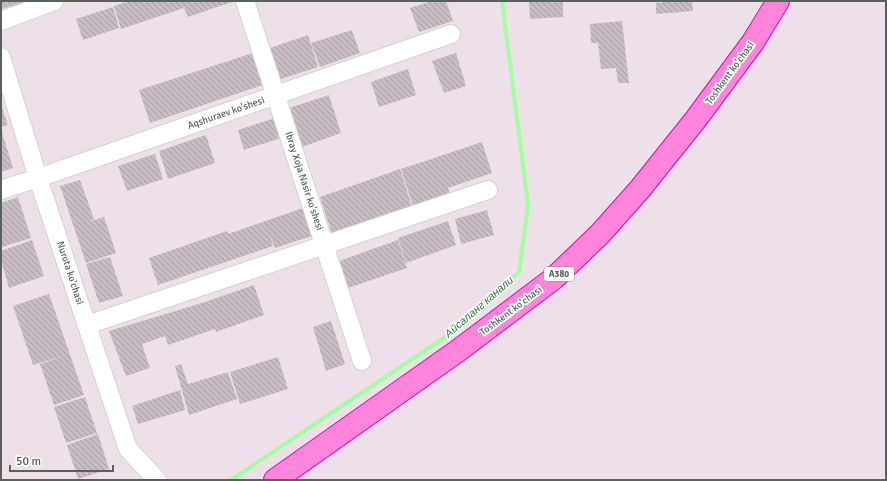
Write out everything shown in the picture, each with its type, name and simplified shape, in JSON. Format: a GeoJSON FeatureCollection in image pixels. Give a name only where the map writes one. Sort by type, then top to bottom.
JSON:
{"type":"FeatureCollection","features":[{"type":"Feature","properties":{"kind":"highway","name":"Toshkent ko'chasi"},"geometry":{"type":"LineString","coordinates":[[275,480],[459,350],[553,279],[600,234],[640,189],[696,119],[753,42],[778,1]]}},
{"type":"Feature","properties":{"kind":"street"},"geometry":{"type":"LineString","coordinates":[[1,21],[54,1]]}},
{"type":"Feature","properties":{"kind":"street","name":"Ibray Xoja Nasir ko'shesi"},"geometry":{"type":"LineString","coordinates":[[245,1],[362,360]]}},
{"type":"Feature","properties":{"kind":"street","name":"Aqshuraev ko'shesi"},"geometry":{"type":"LineString","coordinates":[[1,190],[276,96],[451,34]]}},
{"type":"Feature","properties":{"kind":"street","name":"Nurota ko'chasi"},"geometry":{"type":"LineString","coordinates":[[1,57],[38,178],[128,449],[157,480]]}},
{"type":"Feature","properties":{"kind":"street"},"geometry":{"type":"LineString","coordinates":[[87,325],[488,190]]}},
{"type":"Feature","properties":{"kind":"building"},"geometry":{"type":"Polygon","coordinates":[[[1,1],[23,1],[23,3],[1,9],[1,1]]]}},
{"type":"Feature","properties":{"kind":"building"},"geometry":{"type":"Polygon","coordinates":[[[129,1],[235,1],[188,17],[184,8],[121,29],[114,6],[129,1]]]}},
{"type":"Feature","properties":{"kind":"building"},"geometry":{"type":"Polygon","coordinates":[[[432,1],[446,1],[453,21],[419,32],[410,8],[432,1]]]}},
{"type":"Feature","properties":{"kind":"building"},"geometry":{"type":"Polygon","coordinates":[[[529,1],[563,1],[563,17],[530,19],[529,1]]]}},
{"type":"Feature","properties":{"kind":"building"},"geometry":{"type":"Polygon","coordinates":[[[662,1],[692,1],[693,11],[656,14],[656,3],[663,3],[662,1]]]}},
{"type":"Feature","properties":{"kind":"building"},"geometry":{"type":"Polygon","coordinates":[[[113,7],[119,28],[83,40],[76,19],[113,7]]]}},
{"type":"Feature","properties":{"kind":"building"},"geometry":{"type":"Polygon","coordinates":[[[622,21],[629,83],[618,83],[616,68],[601,69],[598,43],[591,43],[590,24],[622,21]]]}},
{"type":"Feature","properties":{"kind":"building"},"geometry":{"type":"Polygon","coordinates":[[[352,30],[360,53],[320,67],[311,43],[352,30]]]}},
{"type":"Feature","properties":{"kind":"building"},"geometry":{"type":"Polygon","coordinates":[[[308,35],[318,67],[281,79],[270,48],[308,35]]]}},
{"type":"Feature","properties":{"kind":"building"},"geometry":{"type":"Polygon","coordinates":[[[256,52],[266,84],[150,123],[139,90],[256,52]]]}},
{"type":"Feature","properties":{"kind":"building"},"geometry":{"type":"Polygon","coordinates":[[[456,53],[466,86],[444,93],[432,61],[456,53]]]}},
{"type":"Feature","properties":{"kind":"building"},"geometry":{"type":"Polygon","coordinates":[[[408,69],[416,95],[379,107],[371,82],[408,69]]]}},
{"type":"Feature","properties":{"kind":"building"},"geometry":{"type":"Polygon","coordinates":[[[329,95],[341,133],[302,147],[289,108],[329,95]]]}},
{"type":"Feature","properties":{"kind":"building"},"geometry":{"type":"Polygon","coordinates":[[[1,105],[8,125],[1,127],[1,105]]]}},
{"type":"Feature","properties":{"kind":"building"},"geometry":{"type":"Polygon","coordinates":[[[278,117],[284,137],[244,150],[238,130],[278,117]]]}},
{"type":"Feature","properties":{"kind":"building"},"geometry":{"type":"Polygon","coordinates":[[[1,129],[13,168],[1,172],[1,129]]]}},
{"type":"Feature","properties":{"kind":"building"},"geometry":{"type":"Polygon","coordinates":[[[206,135],[215,163],[168,179],[159,151],[206,135]]]}},
{"type":"Feature","properties":{"kind":"building"},"geometry":{"type":"Polygon","coordinates":[[[482,142],[492,173],[448,188],[450,194],[413,206],[401,169],[482,142]]]}},
{"type":"Feature","properties":{"kind":"building"},"geometry":{"type":"Polygon","coordinates":[[[155,154],[163,179],[127,191],[118,166],[155,154]]]}},
{"type":"Feature","properties":{"kind":"building"},"geometry":{"type":"Polygon","coordinates":[[[400,169],[412,207],[332,234],[320,197],[400,169]]]}},
{"type":"Feature","properties":{"kind":"building"},"geometry":{"type":"Polygon","coordinates":[[[80,180],[94,219],[88,222],[104,217],[116,253],[86,263],[60,186],[80,180]]]}},
{"type":"Feature","properties":{"kind":"building"},"geometry":{"type":"Polygon","coordinates":[[[18,197],[31,238],[2,247],[1,203],[18,197]]]}},
{"type":"Feature","properties":{"kind":"building"},"geometry":{"type":"Polygon","coordinates":[[[306,207],[315,235],[275,248],[270,235],[273,246],[158,285],[149,258],[227,231],[228,234],[306,207]]]}},
{"type":"Feature","properties":{"kind":"building"},"geometry":{"type":"Polygon","coordinates":[[[487,210],[494,235],[461,244],[455,219],[487,210]]]}},
{"type":"Feature","properties":{"kind":"building"},"geometry":{"type":"Polygon","coordinates":[[[448,221],[456,245],[406,263],[398,238],[448,221]]]}},
{"type":"Feature","properties":{"kind":"building"},"geometry":{"type":"Polygon","coordinates":[[[32,240],[44,276],[9,288],[1,260],[1,251],[32,240]]]}},
{"type":"Feature","properties":{"kind":"building"},"geometry":{"type":"Polygon","coordinates":[[[398,240],[407,268],[348,288],[339,261],[398,240]]]}},
{"type":"Feature","properties":{"kind":"building"},"geometry":{"type":"Polygon","coordinates":[[[110,257],[123,296],[99,303],[86,264],[110,257]]]}},
{"type":"Feature","properties":{"kind":"building"},"geometry":{"type":"Polygon","coordinates":[[[254,285],[264,315],[216,332],[215,329],[168,345],[165,336],[142,344],[150,368],[126,376],[109,331],[205,302],[254,285]]]}},
{"type":"Feature","properties":{"kind":"building"},"geometry":{"type":"Polygon","coordinates":[[[49,294],[84,395],[54,405],[40,364],[67,355],[33,365],[13,306],[49,294]]]}},
{"type":"Feature","properties":{"kind":"building"},"geometry":{"type":"Polygon","coordinates":[[[331,321],[345,364],[326,371],[313,327],[331,321]]]}},
{"type":"Feature","properties":{"kind":"building"},"geometry":{"type":"Polygon","coordinates":[[[278,357],[288,389],[240,404],[230,372],[278,357]]]}},
{"type":"Feature","properties":{"kind":"building"},"geometry":{"type":"Polygon","coordinates":[[[181,364],[188,384],[228,372],[237,399],[189,415],[175,366],[181,364]]]}},
{"type":"Feature","properties":{"kind":"building"},"geometry":{"type":"Polygon","coordinates":[[[180,390],[185,410],[138,424],[132,406],[180,390]]]}},
{"type":"Feature","properties":{"kind":"building"},"geometry":{"type":"Polygon","coordinates":[[[85,397],[97,433],[66,443],[54,407],[85,397]]]}},
{"type":"Feature","properties":{"kind":"building"},"geometry":{"type":"Polygon","coordinates":[[[98,434],[109,469],[78,479],[67,445],[98,434]]]}},
{"type":"Feature","properties":{"kind":"waterway","name":"Айсаланг канали"},"geometry":{"type":"LineString","coordinates":[[231,480],[456,330],[519,272],[528,205],[502,1]]}}]}
